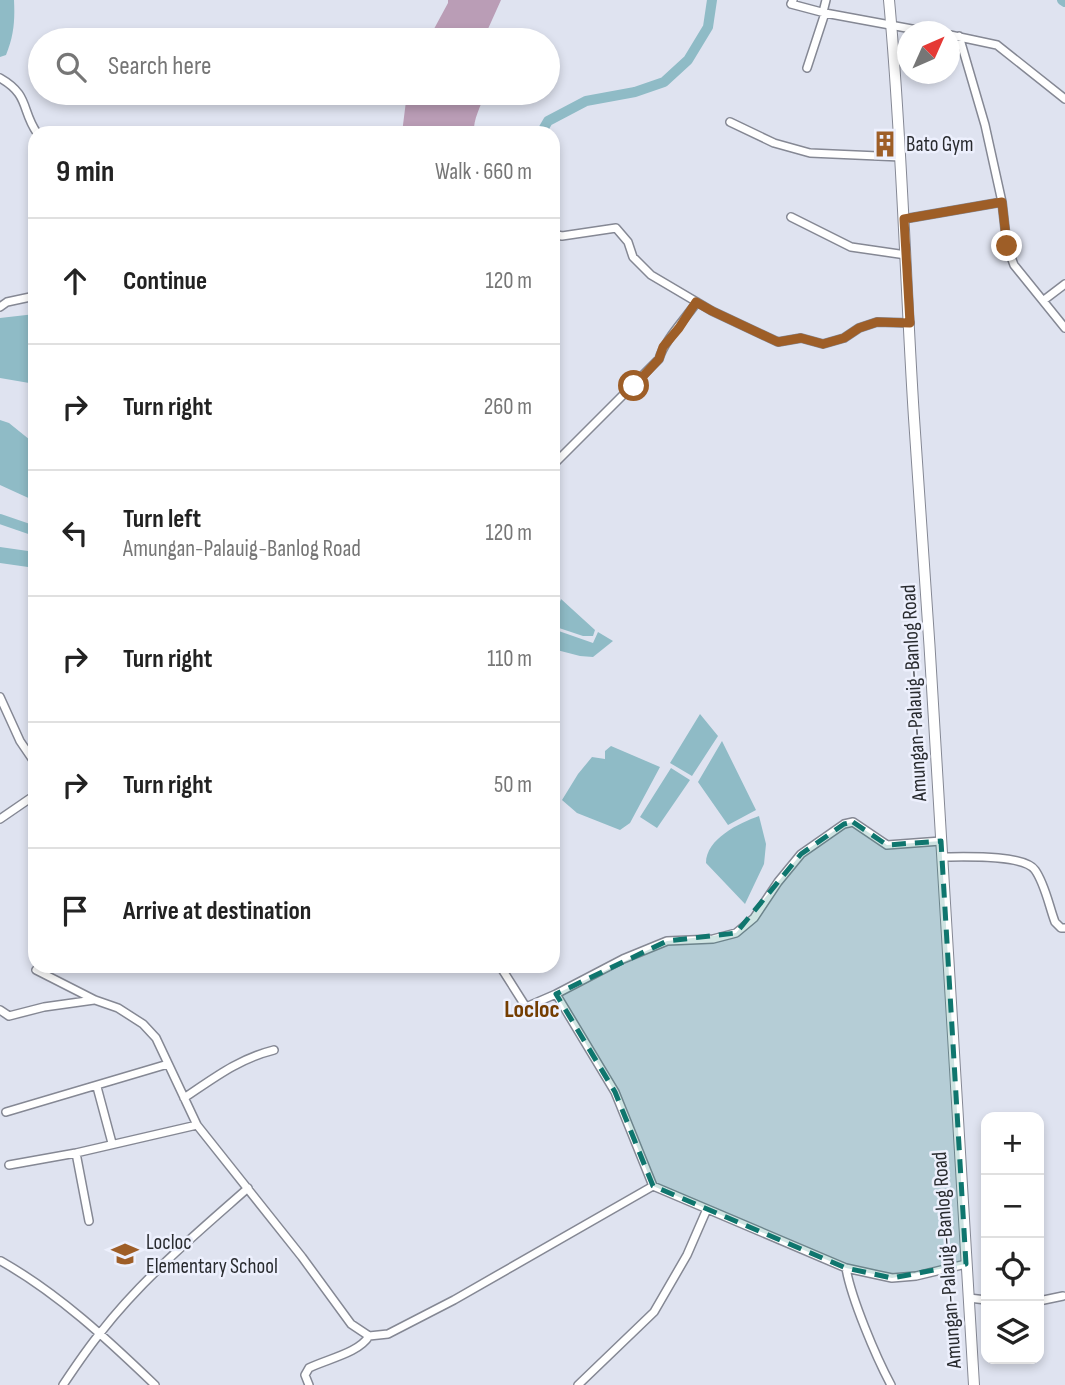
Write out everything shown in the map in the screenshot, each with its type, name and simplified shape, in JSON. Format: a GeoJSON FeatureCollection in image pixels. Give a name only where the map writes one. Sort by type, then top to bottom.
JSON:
{"type":"FeatureCollection","features":[{"type":"Feature","properties":{"kind":"main road","name":"Amungan-Palauig-Banlog Road"},"geometry":{"type":"LineString","coordinates":[[888,0],[901,157],[974,1385]]}},
{"type":"Feature","properties":{"kind":"street"},"geometry":{"type":"LineString","coordinates":[[793,0],[791,4],[824,13],[897,27]]}},
{"type":"Feature","properties":{"kind":"street"},"geometry":{"type":"LineString","coordinates":[[807,68],[826,0]]}},
{"type":"Feature","properties":{"kind":"street"},"geometry":{"type":"LineString","coordinates":[[960,36],[997,45],[1065,99]]}},
{"type":"Feature","properties":{"kind":"street"},"geometry":{"type":"LineString","coordinates":[[960,39],[985,125],[1002,202],[1007,246],[1014,265],[1065,328]]}},
{"type":"Feature","properties":{"kind":"street"},"geometry":{"type":"LineString","coordinates":[[0,78],[13,86],[24,100],[34,126]]}},
{"type":"Feature","properties":{"kind":"street"},"geometry":{"type":"LineString","coordinates":[[730,122],[774,142],[810,153],[901,157]]}},
{"type":"Feature","properties":{"kind":"street"},"geometry":{"type":"LineString","coordinates":[[904,219],[1002,202]]}},
{"type":"Feature","properties":{"kind":"street"},"geometry":{"type":"LineString","coordinates":[[791,217],[851,247],[906,255]]}},
{"type":"Feature","properties":{"kind":"street"},"geometry":{"type":"LineString","coordinates":[[560,236],[616,228],[628,242],[633,257],[651,275],[712,311],[778,342],[801,338],[823,344],[844,338],[859,328],[877,322],[910,323]]}},
{"type":"Feature","properties":{"kind":"street"},"geometry":{"type":"LineString","coordinates":[[1044,300],[1065,284]]}},
{"type":"Feature","properties":{"kind":"street"},"geometry":{"type":"LineString","coordinates":[[0,307],[28,297]]}},
{"type":"Feature","properties":{"kind":"street"},"geometry":{"type":"LineString","coordinates":[[560,458],[659,359],[663,347],[696,302]]}},
{"type":"Feature","properties":{"kind":"street"},"geometry":{"type":"LineString","coordinates":[[0,697],[28,753]]}},
{"type":"Feature","properties":{"kind":"street"},"geometry":{"type":"LineString","coordinates":[[0,819],[28,801]]}},
{"type":"Feature","properties":{"kind":"street"},"geometry":{"type":"LineString","coordinates":[[504,973],[526,1007],[667,942],[713,939],[736,933],[754,918],[801,854],[844,824],[853,822],[887,845],[941,841]]}},
{"type":"Feature","properties":{"kind":"street"},"geometry":{"type":"LineString","coordinates":[[942,857],[981,856],[1028,863],[1037,872],[1055,922],[1060,928],[1065,928]]}},
{"type":"Feature","properties":{"kind":"street"},"geometry":{"type":"LineString","coordinates":[[42,973],[95,1000],[118,1008],[144,1024],[156,1038],[197,1125],[351,1324],[369,1336],[388,1334],[454,1300],[653,1186]]}},
{"type":"Feature","properties":{"kind":"street"},"geometry":{"type":"LineString","coordinates":[[556,994],[615,1092],[653,1186],[846,1268],[892,1278],[916,1276],[966,1264]]}},
{"type":"Feature","properties":{"kind":"street"},"geometry":{"type":"LineString","coordinates":[[0,1010],[9,1016],[44,1007],[95,1000]]}},
{"type":"Feature","properties":{"kind":"street"},"geometry":{"type":"LineString","coordinates":[[184,1098],[244,1059],[274,1050]]}},
{"type":"Feature","properties":{"kind":"street"},"geometry":{"type":"LineString","coordinates":[[6,1112],[168,1064]]}},
{"type":"Feature","properties":{"kind":"street"},"geometry":{"type":"LineString","coordinates":[[97,1087],[112,1143]]}},
{"type":"Feature","properties":{"kind":"street"},"geometry":{"type":"LineString","coordinates":[[9,1165],[76,1153],[197,1125]]}},
{"type":"Feature","properties":{"kind":"street"},"geometry":{"type":"LineString","coordinates":[[76,1153],[89,1221]]}},
{"type":"Feature","properties":{"kind":"street"},"geometry":{"type":"LineString","coordinates":[[63,1385],[100,1332],[125,1304],[187,1242],[248,1188]]}},
{"type":"Feature","properties":{"kind":"street"},"geometry":{"type":"LineString","coordinates":[[578,1385],[654,1312],[687,1255],[708,1209]]}},
{"type":"Feature","properties":{"kind":"street"},"geometry":{"type":"LineString","coordinates":[[1,1261],[45,1289],[100,1332],[155,1385]]}},
{"type":"Feature","properties":{"kind":"street"},"geometry":{"type":"LineString","coordinates":[[846,1268],[876,1354],[891,1385]]}},
{"type":"Feature","properties":{"kind":"street"},"geometry":{"type":"LineString","coordinates":[[1044,1300],[1063,1296]]}},
{"type":"Feature","properties":{"kind":"street"},"geometry":{"type":"LineString","coordinates":[[969,1298],[981,1299]]}},
{"type":"Feature","properties":{"kind":"street"},"geometry":{"type":"LineString","coordinates":[[307,1384],[305,1374],[309,1368],[356,1350],[369,1336]]}},
{"type":"Feature","properties":{"kind":"highlighted area"},"geometry":{"type":"Polygon","coordinates":[[[853,822],[887,845],[941,841],[966,1264],[892,1278],[846,1268],[653,1186],[615,1092],[556,994],[667,941],[736,933],[801,854],[844,824],[853,822]]]}},
{"type":"Feature","properties":{"kind":"shaded area"},"geometry":{"type":"Polygon","coordinates":[[[448,0],[501,0],[488,28],[434,28],[448,0]]]}},
{"type":"Feature","properties":{"kind":"shaded area"},"geometry":{"type":"Polygon","coordinates":[[[406,105],[480,105],[474,126],[403,126],[406,105]]]}},
{"type":"Feature","properties":{"kind":"water"},"geometry":{"type":"Polygon","coordinates":[[[0,0],[14,0],[14,14],[9,48],[6,55],[0,57],[0,0]]]}},
{"type":"Feature","properties":{"kind":"water"},"geometry":{"type":"Polygon","coordinates":[[[28,315],[28,383],[0,378],[0,318],[28,315]]]}},
{"type":"Feature","properties":{"kind":"water"},"geometry":{"type":"Polygon","coordinates":[[[0,420],[9,423],[28,438],[28,498],[0,485],[0,420]]]}},
{"type":"Feature","properties":{"kind":"water"},"geometry":{"type":"Polygon","coordinates":[[[0,547],[28,551],[28,567],[0,563],[0,547]]]}},
{"type":"Feature","properties":{"kind":"water"},"geometry":{"type":"Polygon","coordinates":[[[561,599],[595,630],[593,636],[583,636],[560,628],[561,599]]]}},
{"type":"Feature","properties":{"kind":"water"},"geometry":{"type":"Polygon","coordinates":[[[560,631],[593,643],[598,632],[613,641],[593,657],[560,651],[560,631]]]}},
{"type":"Feature","properties":{"kind":"water"},"geometry":{"type":"Polygon","coordinates":[[[700,714],[718,736],[692,776],[670,763],[700,714]]]}},
{"type":"Feature","properties":{"kind":"water"},"geometry":{"type":"Polygon","coordinates":[[[722,741],[756,810],[728,825],[698,782],[722,741]]]}},
{"type":"Feature","properties":{"kind":"water"},"geometry":{"type":"Polygon","coordinates":[[[611,746],[660,767],[630,823],[620,830],[577,813],[562,800],[592,757],[605,759],[605,751],[611,746]]]}},
{"type":"Feature","properties":{"kind":"water"},"geometry":{"type":"Polygon","coordinates":[[[671,768],[690,780],[657,828],[640,817],[671,768]]]}},
{"type":"Feature","properties":{"kind":"water"},"geometry":{"type":"Polygon","coordinates":[[[759,816],[766,844],[764,864],[745,904],[706,863],[707,854],[717,839],[725,833],[759,816]]]}},
{"type":"Feature","properties":{"kind":"waterway"},"geometry":{"type":"LineString","coordinates":[[545,126],[548,121],[586,101],[635,92],[664,82],[688,60],[708,27],[712,0]]}},
{"type":"Feature","properties":{"kind":"waterway"},"geometry":{"type":"LineString","coordinates":[[0,519],[28,529]]}},
{"type":"Feature","properties":{"kind":"place","name":"Bato Gym"},"geometry":{"type":"Point","coordinates":[885,144]}},
{"type":"Feature","properties":{"kind":"place","name":"Locloc Elementary School"},"geometry":{"type":"Point","coordinates":[125,1254]}},
{"type":"Feature","properties":{"kind":"district","name":"Locloc"},"geometry":{"type":"Point","coordinates":[532,1009]}},
{"type":"Feature","properties":{"kind":"route"},"geometry":{"type":"LineString","coordinates":[[634,386],[659,359],[663,347],[696,302],[778,342],[801,338],[823,344],[844,338],[859,328],[877,322],[910,323],[904,219],[1002,202],[1007,246]]}}]}
